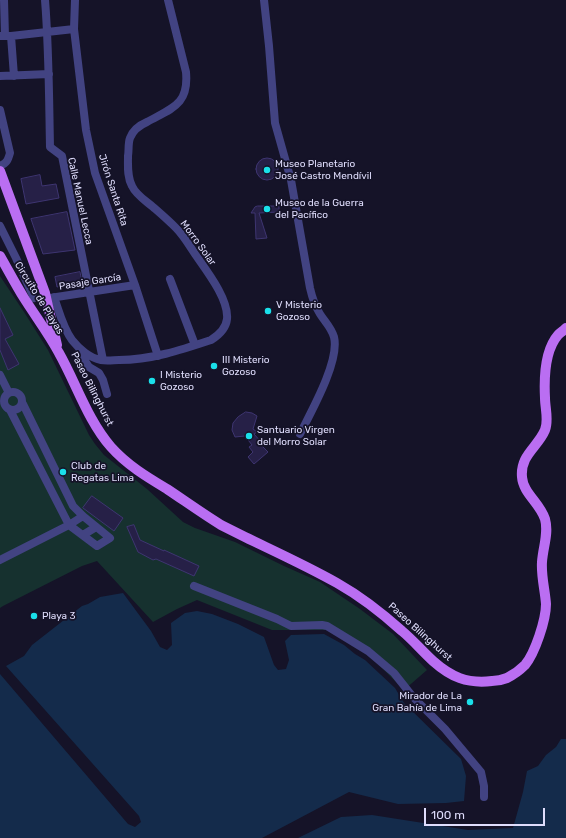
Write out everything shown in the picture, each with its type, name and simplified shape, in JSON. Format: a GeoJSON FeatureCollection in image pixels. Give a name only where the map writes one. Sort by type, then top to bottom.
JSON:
{"type":"FeatureCollection","features":[{"type":"Feature","properties":{"kind":"main road"},"geometry":{"type":"LineString","coordinates":[[0,171],[51,298],[59,351]]}},
{"type":"Feature","properties":{"kind":"main road","name":"Circuito de Playas"},"geometry":{"type":"LineString","coordinates":[[0,256],[59,351]]}},
{"type":"Feature","properties":{"kind":"main road"},"geometry":{"type":"LineString","coordinates":[[31,308],[41,308],[51,298]]}},
{"type":"Feature","properties":{"kind":"main road","name":"Paseo Bilinghurst"},"geometry":{"type":"LineString","coordinates":[[59,351],[98,430],[112,448],[132,467],[222,525],[307,566],[339,584],[375,608],[403,631],[442,669],[464,680],[486,682],[498,681],[507,678],[524,665],[531,656],[543,621],[546,605],[542,576],[546,532],[545,520],[541,510],[524,487],[522,471],[524,461],[545,429],[547,421],[544,380],[548,358],[553,342],[566,328]]}},
{"type":"Feature","properties":{"kind":"street"},"geometry":{"type":"LineString","coordinates":[[4,0],[5,36],[14,76]]}},
{"type":"Feature","properties":{"kind":"street","name":"Calle Manuel Lecca"},"geometry":{"type":"LineString","coordinates":[[45,0],[48,32],[50,147],[62,156],[103,360]]}},
{"type":"Feature","properties":{"kind":"street","name":"Jirón Santa Rita"},"geometry":{"type":"LineString","coordinates":[[75,0],[74,29],[86,130],[95,173],[135,284],[158,356]]}},
{"type":"Feature","properties":{"kind":"street","name":"Morro Solar"},"geometry":{"type":"LineString","coordinates":[[51,298],[71,339],[88,355],[103,360],[130,360],[158,356],[211,340],[219,335],[224,329],[227,319],[226,310],[214,282],[177,229],[141,197],[132,186],[129,178],[129,145],[130,138],[135,130],[176,105],[184,96],[186,89],[186,72],[168,0]]}},
{"type":"Feature","properties":{"kind":"street"},"geometry":{"type":"LineString","coordinates":[[264,0],[275,123],[291,180],[310,288],[314,302],[320,314],[330,327],[334,338],[334,352],[327,377],[300,434]]}},
{"type":"Feature","properties":{"kind":"street"},"geometry":{"type":"LineString","coordinates":[[5,36],[74,29]]}},
{"type":"Feature","properties":{"kind":"street"},"geometry":{"type":"LineString","coordinates":[[0,76],[49,74]]}},
{"type":"Feature","properties":{"kind":"street"},"geometry":{"type":"LineString","coordinates":[[0,110],[10,153],[5,164],[0,166]]}},
{"type":"Feature","properties":{"kind":"street"},"geometry":{"type":"LineString","coordinates":[[0,226],[34,298]]}},
{"type":"Feature","properties":{"kind":"street"},"geometry":{"type":"LineString","coordinates":[[170,279],[196,345]]}},
{"type":"Feature","properties":{"kind":"street","name":"Pasaje García"},"geometry":{"type":"LineString","coordinates":[[51,298],[135,284]]}},
{"type":"Feature","properties":{"kind":"street"},"geometry":{"type":"LineString","coordinates":[[79,348],[84,361],[89,367],[99,373],[103,380],[107,394]]}},
{"type":"Feature","properties":{"kind":"street"},"geometry":{"type":"LineString","coordinates":[[0,375],[5,396],[4,405],[10,410],[69,525],[97,546],[110,538],[73,506],[23,404],[22,398],[15,392],[5,396]]}},
{"type":"Feature","properties":{"kind":"street"},"geometry":{"type":"LineString","coordinates":[[10,410],[19,409],[23,404]]}},
{"type":"Feature","properties":{"kind":"street"},"geometry":{"type":"LineString","coordinates":[[0,560],[69,525],[83,516]]}},
{"type":"Feature","properties":{"kind":"street"},"geometry":{"type":"LineString","coordinates":[[83,536],[96,527]]}},
{"type":"Feature","properties":{"kind":"street"},"geometry":{"type":"LineString","coordinates":[[194,586],[292,626],[327,626],[368,650],[394,673],[413,696],[445,729],[481,772],[484,786],[484,797]]}},
{"type":"Feature","properties":{"kind":"green space","name":"Club de Regatas Lima"},"geometry":{"type":"Polygon","coordinates":[[[0,276],[48,350],[89,435],[104,455],[147,489],[183,522],[195,528],[235,542],[320,582],[360,609],[393,634],[427,670],[404,690],[370,656],[328,630],[272,630],[197,600],[153,622],[97,561],[82,566],[0,608],[0,276]]]}},
{"type":"Feature","properties":{"kind":"water"},"geometry":{"type":"Polygon","coordinates":[[[123,593],[151,631],[160,647],[167,650],[172,645],[171,623],[185,613],[197,611],[212,614],[238,624],[264,637],[274,665],[278,670],[286,669],[289,660],[285,641],[291,635],[324,634],[344,645],[365,660],[395,688],[404,703],[461,759],[466,776],[464,801],[398,804],[349,792],[262,838],[0,838],[0,674],[128,824],[135,827],[141,822],[139,816],[6,666],[24,656],[32,645],[82,606],[100,597],[123,593]]]}},
{"type":"Feature","properties":{"kind":"water"},"geometry":{"type":"Polygon","coordinates":[[[561,739],[566,739],[566,838],[298,838],[341,817],[372,815],[468,830],[513,828],[527,771],[538,766],[546,755],[556,747],[561,739]]]}},
{"type":"Feature","properties":{"kind":"building","name":"Museo Planetario José Castro Mendívil"},"geometry":{"type":"Polygon","coordinates":[[[267,158],[275,161],[278,169],[275,177],[267,180],[259,177],[256,169],[259,161],[267,158]]]}},
{"type":"Feature","properties":{"kind":"building"},"geometry":{"type":"Polygon","coordinates":[[[40,175],[42,186],[56,184],[59,198],[26,204],[21,179],[40,175]]]}},
{"type":"Feature","properties":{"kind":"building"},"geometry":{"type":"Polygon","coordinates":[[[279,206],[279,212],[259,213],[267,238],[256,239],[255,213],[251,213],[255,207],[279,206]]]}},
{"type":"Feature","properties":{"kind":"building"},"geometry":{"type":"Polygon","coordinates":[[[67,212],[75,250],[43,254],[31,219],[67,212]]]}},
{"type":"Feature","properties":{"kind":"building"},"geometry":{"type":"Polygon","coordinates":[[[80,272],[82,282],[57,287],[55,277],[80,272]]]}},
{"type":"Feature","properties":{"kind":"building"},"geometry":{"type":"Polygon","coordinates":[[[0,308],[13,335],[5,339],[19,364],[8,370],[0,350],[0,308]]]}},
{"type":"Feature","properties":{"kind":"building"},"geometry":{"type":"Polygon","coordinates":[[[246,412],[257,416],[253,429],[257,432],[254,434],[262,443],[261,445],[268,452],[254,464],[248,457],[253,452],[249,447],[252,445],[245,436],[235,437],[232,430],[233,423],[238,417],[246,412]]]}},
{"type":"Feature","properties":{"kind":"building"},"geometry":{"type":"Polygon","coordinates":[[[92,496],[123,518],[114,531],[83,508],[92,496]]]}},
{"type":"Feature","properties":{"kind":"building"},"geometry":{"type":"Polygon","coordinates":[[[134,525],[140,540],[199,566],[194,576],[156,559],[153,560],[138,552],[127,527],[134,525]]]}},
{"type":"Feature","properties":{"kind":"place","name":"Museo Planetario José Castro Mendívil"},"geometry":{"type":"Point","coordinates":[267,170]}},
{"type":"Feature","properties":{"kind":"place","name":"Museo de la Guerra del Pacífico"},"geometry":{"type":"Point","coordinates":[267,209]}},
{"type":"Feature","properties":{"kind":"place","name":"V Misterio Gozoso"},"geometry":{"type":"Point","coordinates":[268,311]}},
{"type":"Feature","properties":{"kind":"place","name":"III Misterio Gozoso"},"geometry":{"type":"Point","coordinates":[214,366]}},
{"type":"Feature","properties":{"kind":"place","name":"I Misterio Gozoso"},"geometry":{"type":"Point","coordinates":[152,381]}},
{"type":"Feature","properties":{"kind":"place","name":"Santuario Virgen del Morro Solar"},"geometry":{"type":"Point","coordinates":[249,436]}},
{"type":"Feature","properties":{"kind":"place","name":"Club de Regatas Lima"},"geometry":{"type":"Point","coordinates":[63,472]}},
{"type":"Feature","properties":{"kind":"place","name":"Playa 3"},"geometry":{"type":"Point","coordinates":[34,616]}},
{"type":"Feature","properties":{"kind":"place","name":"Mirador de La Gran Bahía de Lima"},"geometry":{"type":"Point","coordinates":[470,702]}}]}
